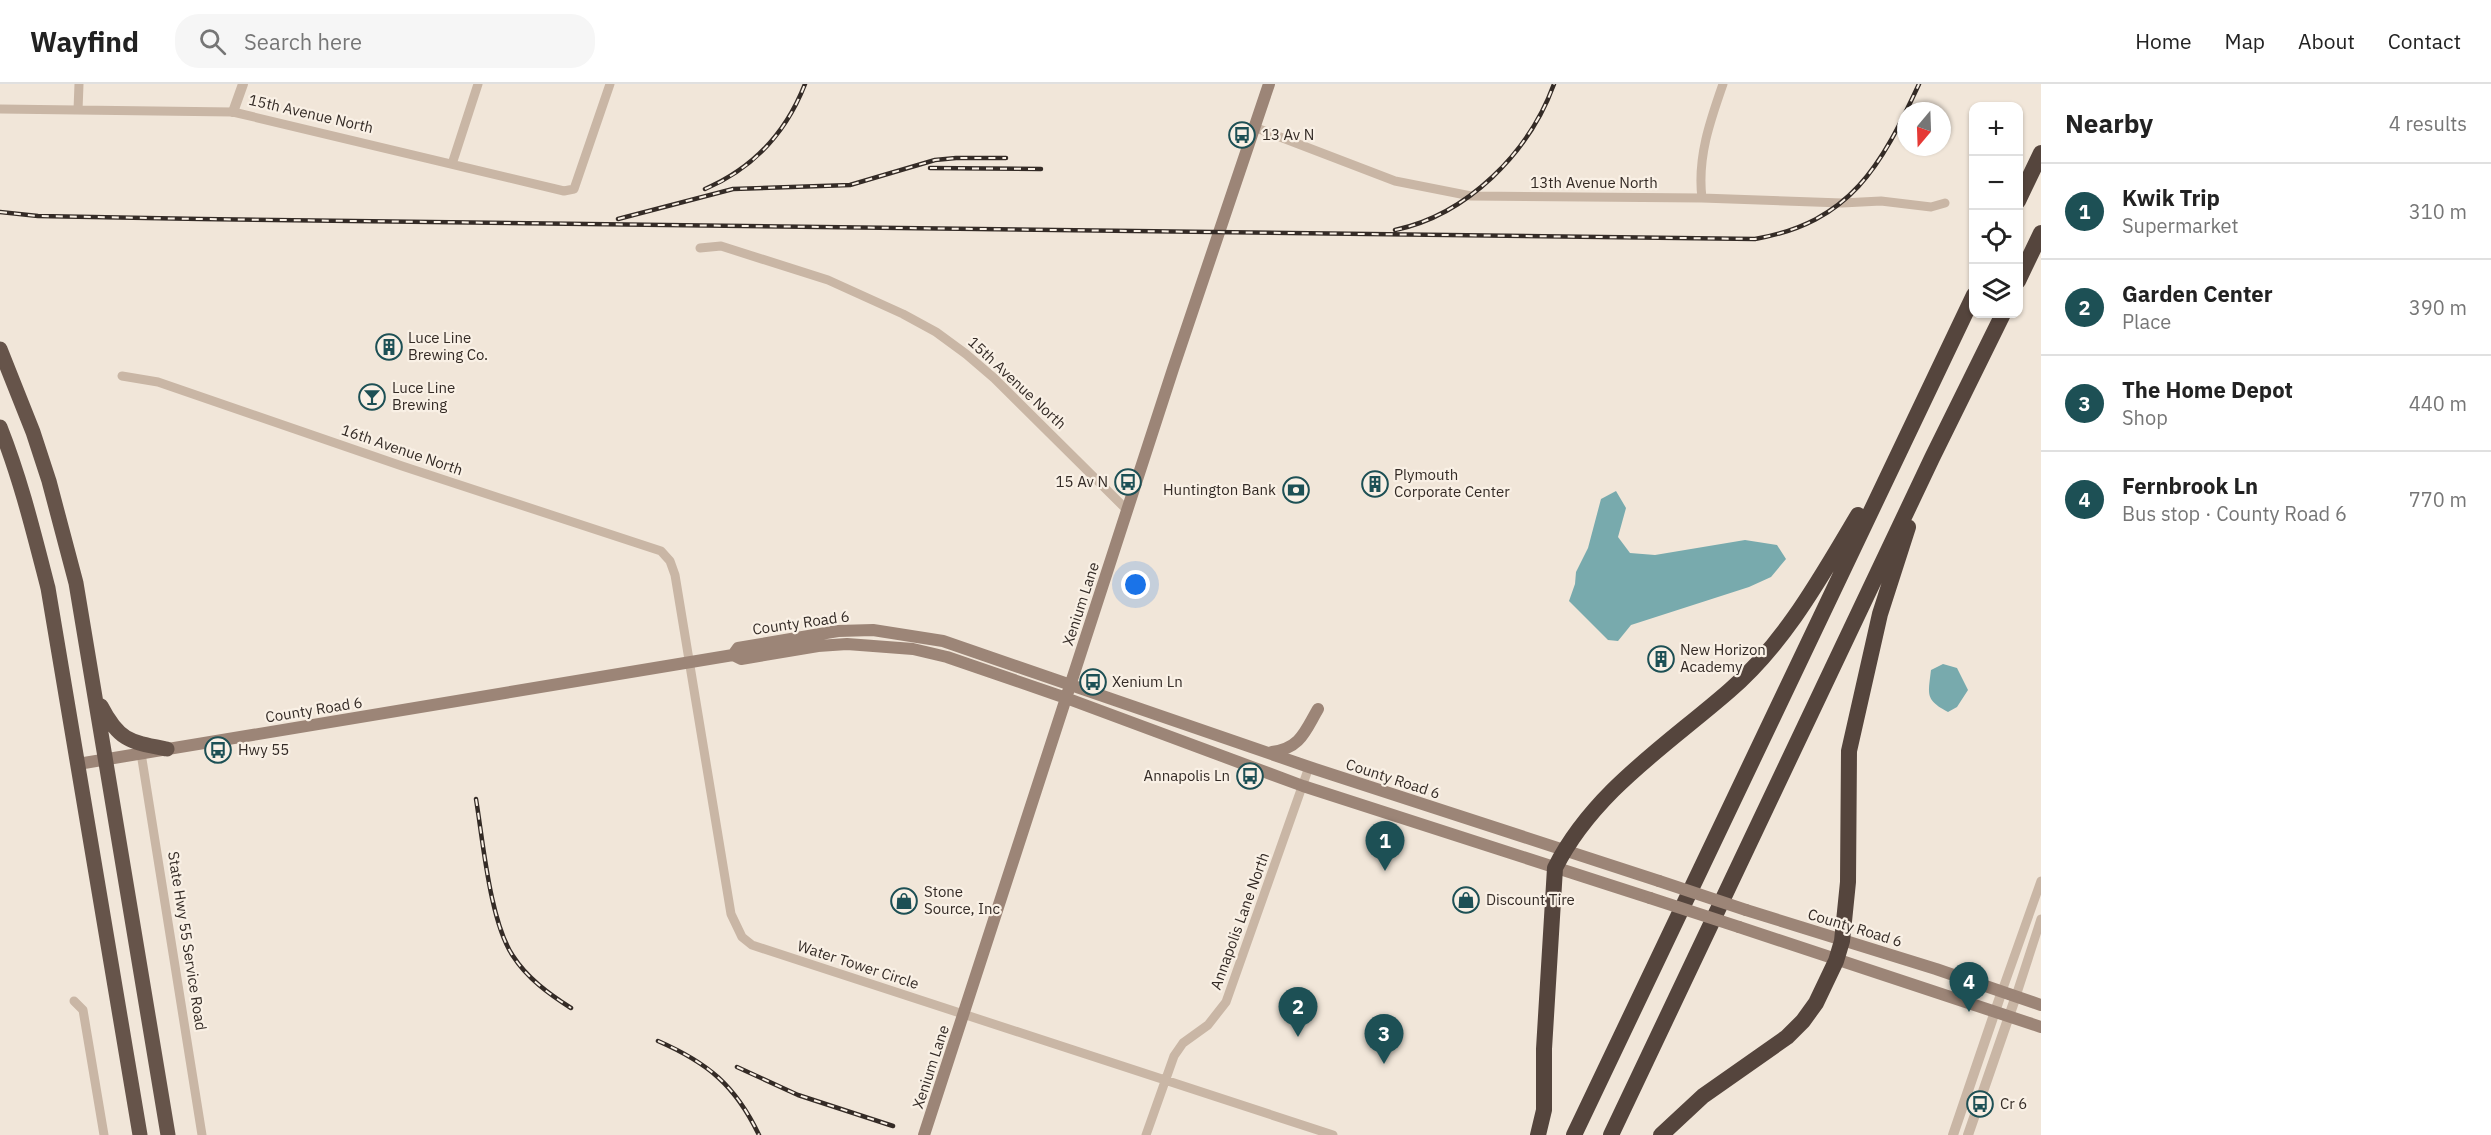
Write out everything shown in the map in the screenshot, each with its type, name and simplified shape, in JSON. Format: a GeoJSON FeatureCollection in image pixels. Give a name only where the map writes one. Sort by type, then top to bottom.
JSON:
{"type":"FeatureCollection","features":[{"type":"Feature","properties":{"kind":"highway"},"geometry":{"type":"LineString","coordinates":[[2023,192],[2041,153]]}},
{"type":"Feature","properties":{"kind":"highway"},"geometry":{"type":"LineString","coordinates":[[2023,272],[2041,233]]}},
{"type":"Feature","properties":{"kind":"highway"},"geometry":{"type":"LineString","coordinates":[[1574,1135],[1969,305]]}},
{"type":"Feature","properties":{"kind":"highway"},"geometry":{"type":"LineString","coordinates":[[1611,1135],[1917,489],[2001,318]]}},
{"type":"Feature","properties":{"kind":"highway"},"geometry":{"type":"LineString","coordinates":[[0,349],[49,481],[76,583],[168,1135]]}},
{"type":"Feature","properties":{"kind":"highway"},"geometry":{"type":"LineString","coordinates":[[0,373],[23,409]]}},
{"type":"Feature","properties":{"kind":"highway"},"geometry":{"type":"LineString","coordinates":[[0,428],[20,483],[48,588],[140,1135]]}},
{"type":"Feature","properties":{"kind":"highway"},"geometry":{"type":"LineString","coordinates":[[1538,1135],[1544,1110],[1544,1049],[1555,868],[1563,851],[1600,804],[1648,756],[1730,690],[1783,634],[1906,437]]}},
{"type":"Feature","properties":{"kind":"highway"},"geometry":{"type":"LineString","coordinates":[[1660,1135],[1703,1096],[1787,1037],[1816,1003],[1836,961],[1842,941],[1848,882],[1849,751],[1880,614],[1904,542],[1917,489]]}},
{"type":"Feature","properties":{"kind":"highway"},"geometry":{"type":"LineString","coordinates":[[95,692],[107,717],[125,739],[167,749]]}},
{"type":"Feature","properties":{"kind":"main road","name":"Xenium Lane"},"geometry":{"type":"LineString","coordinates":[[924,1135],[1127,510],[1269,84]]}},
{"type":"Feature","properties":{"kind":"main road","name":"County Road 6"},"geometry":{"type":"LineString","coordinates":[[733,655],[738,648],[838,631],[873,630],[943,641],[1071,683],[1309,767],[2041,1005]]}},
{"type":"Feature","properties":{"kind":"main road","name":"County Road 6"},"geometry":{"type":"LineString","coordinates":[[78,764],[733,655],[741,659],[818,646],[847,644],[913,649],[948,657],[1066,698],[1303,786],[2041,1027]]}},
{"type":"Feature","properties":{"kind":"main road"},"geometry":{"type":"LineString","coordinates":[[1267,752],[1286,750],[1295,744],[1318,709]]}},
{"type":"Feature","properties":{"kind":"street"},"geometry":{"type":"LineString","coordinates":[[78,110],[79,84]]}},
{"type":"Feature","properties":{"kind":"street"},"geometry":{"type":"LineString","coordinates":[[233,112],[243,84]]}},
{"type":"Feature","properties":{"kind":"street"},"geometry":{"type":"LineString","coordinates":[[452,164],[478,84]]}},
{"type":"Feature","properties":{"kind":"street","name":"15th Avenue North"},"geometry":{"type":"LineString","coordinates":[[0,109],[233,112],[555,190],[574,189],[610,84]]}},
{"type":"Feature","properties":{"kind":"street"},"geometry":{"type":"LineString","coordinates":[[1702,198],[1702,160],[1706,136],[1723,84]]}},
{"type":"Feature","properties":{"kind":"street","name":"13th Avenue North"},"geometry":{"type":"LineString","coordinates":[[1254,128],[1395,181],[1454,194],[1526,198],[1702,198],[1842,203],[1881,201],[1931,207],[1945,203]]}},
{"type":"Feature","properties":{"kind":"street","name":"15th Avenue North"},"geometry":{"type":"LineString","coordinates":[[700,248],[722,246],[790,266],[866,296],[936,332],[994,378],[1127,510]]}},
{"type":"Feature","properties":{"kind":"street","name":"16th Avenue North"},"geometry":{"type":"LineString","coordinates":[[122,376],[158,382],[393,463],[661,551],[670,561]]}},
{"type":"Feature","properties":{"kind":"street","name":"Water Tower Circle"},"geometry":{"type":"LineString","coordinates":[[670,561],[675,574],[731,914],[742,937],[763,951],[1333,1135]]}},
{"type":"Feature","properties":{"kind":"street","name":"State Hwy 55 Service Road"},"geometry":{"type":"LineString","coordinates":[[141,753],[202,1135]]}},
{"type":"Feature","properties":{"kind":"street","name":"Annapolis Lane North"},"geometry":{"type":"LineString","coordinates":[[1146,1135],[1174,1056],[1183,1043],[1208,1025],[1226,1002],[1309,767]]}},
{"type":"Feature","properties":{"kind":"street"},"geometry":{"type":"LineString","coordinates":[[1953,1135],[2041,880]]}},
{"type":"Feature","properties":{"kind":"street"},"geometry":{"type":"LineString","coordinates":[[1968,1135],[2041,919]]}},
{"type":"Feature","properties":{"kind":"street"},"geometry":{"type":"LineString","coordinates":[[74,1000],[82,1010],[104,1135]]}},
{"type":"Feature","properties":{"kind":"water"},"geometry":{"type":"Polygon","coordinates":[[[1616,491],[1626,508],[1618,537],[1630,553],[1655,555],[1745,540],[1777,545],[1786,559],[1771,577],[1749,587],[1631,625],[1618,641],[1608,640],[1569,601],[1575,584],[1576,572],[1588,548],[1601,499],[1616,491]]]}},
{"type":"Feature","properties":{"kind":"water"},"geometry":{"type":"Polygon","coordinates":[[[1943,664],[1957,668],[1968,690],[1957,707],[1948,712],[1935,704],[1929,691],[1931,670],[1943,664]]]}},
{"type":"Feature","properties":{"kind":"railway"},"geometry":{"type":"LineString","coordinates":[[705,189],[739,171],[766,147],[788,118],[805,84]]}},
{"type":"Feature","properties":{"kind":"railway"},"geometry":{"type":"LineString","coordinates":[[1395,230],[1447,211],[1492,177],[1512,157],[1529,134],[1554,84]]}},
{"type":"Feature","properties":{"kind":"railway"},"geometry":{"type":"LineString","coordinates":[[0,212],[38,216],[201,219],[1755,239],[1788,231],[1816,219],[1839,204],[1859,186],[1876,165],[1891,140],[1919,84]]}},
{"type":"Feature","properties":{"kind":"railway"},"geometry":{"type":"LineString","coordinates":[[618,219],[733,189],[850,185],[935,160],[1006,158]]}},
{"type":"Feature","properties":{"kind":"railway"},"geometry":{"type":"LineString","coordinates":[[930,168],[1041,169]]}},
{"type":"Feature","properties":{"kind":"railway"},"geometry":{"type":"LineString","coordinates":[[476,799],[488,880],[505,941],[513,956],[532,978],[571,1008]]}},
{"type":"Feature","properties":{"kind":"railway"},"geometry":{"type":"LineString","coordinates":[[658,1041],[706,1067],[730,1089],[759,1135]]}},
{"type":"Feature","properties":{"kind":"railway"},"geometry":{"type":"LineString","coordinates":[[737,1067],[798,1095],[893,1126]]}},
{"type":"Feature","properties":{"kind":"place","name":"13 Av N"},"geometry":{"type":"Point","coordinates":[1242,135]}},
{"type":"Feature","properties":{"kind":"place","name":"Luce Line Brewing Co."},"geometry":{"type":"Point","coordinates":[389,347]}},
{"type":"Feature","properties":{"kind":"place","name":"Luce Line Brewing"},"geometry":{"type":"Point","coordinates":[372,397]}},
{"type":"Feature","properties":{"kind":"place","name":"15 Av N"},"geometry":{"type":"Point","coordinates":[1128,482]}},
{"type":"Feature","properties":{"kind":"place","name":"Plymouth Corporate Center"},"geometry":{"type":"Point","coordinates":[1375,484]}},
{"type":"Feature","properties":{"kind":"place","name":"Huntington Bank"},"geometry":{"type":"Point","coordinates":[1296,490]}},
{"type":"Feature","properties":{"kind":"place","name":"New Horizon Academy"},"geometry":{"type":"Point","coordinates":[1661,659]}},
{"type":"Feature","properties":{"kind":"place","name":"Xenium Ln"},"geometry":{"type":"Point","coordinates":[1093,682]}},
{"type":"Feature","properties":{"kind":"place","name":"Hwy 55"},"geometry":{"type":"Point","coordinates":[218,750]}},
{"type":"Feature","properties":{"kind":"place","name":"Annapolis Ln"},"geometry":{"type":"Point","coordinates":[1250,776]}},
{"type":"Feature","properties":{"kind":"place","name":"Kwik Trip"},"geometry":{"type":"Point","coordinates":[1385,871]}},
{"type":"Feature","properties":{"kind":"place","name":"Discount Tire"},"geometry":{"type":"Point","coordinates":[1466,900]}},
{"type":"Feature","properties":{"kind":"place","name":"Stone Source, Inc"},"geometry":{"type":"Point","coordinates":[904,901]}},
{"type":"Feature","properties":{"kind":"place","name":"Fernbrook Ln"},"geometry":{"type":"Point","coordinates":[1969,1012]}},
{"type":"Feature","properties":{"kind":"place","name":"Garden Center"},"geometry":{"type":"Point","coordinates":[1298,1037]}},
{"type":"Feature","properties":{"kind":"place","name":"The Home Depot"},"geometry":{"type":"Point","coordinates":[1384,1064]}},
{"type":"Feature","properties":{"kind":"place","name":"Cr 6"},"geometry":{"type":"Point","coordinates":[1980,1104]}}]}
